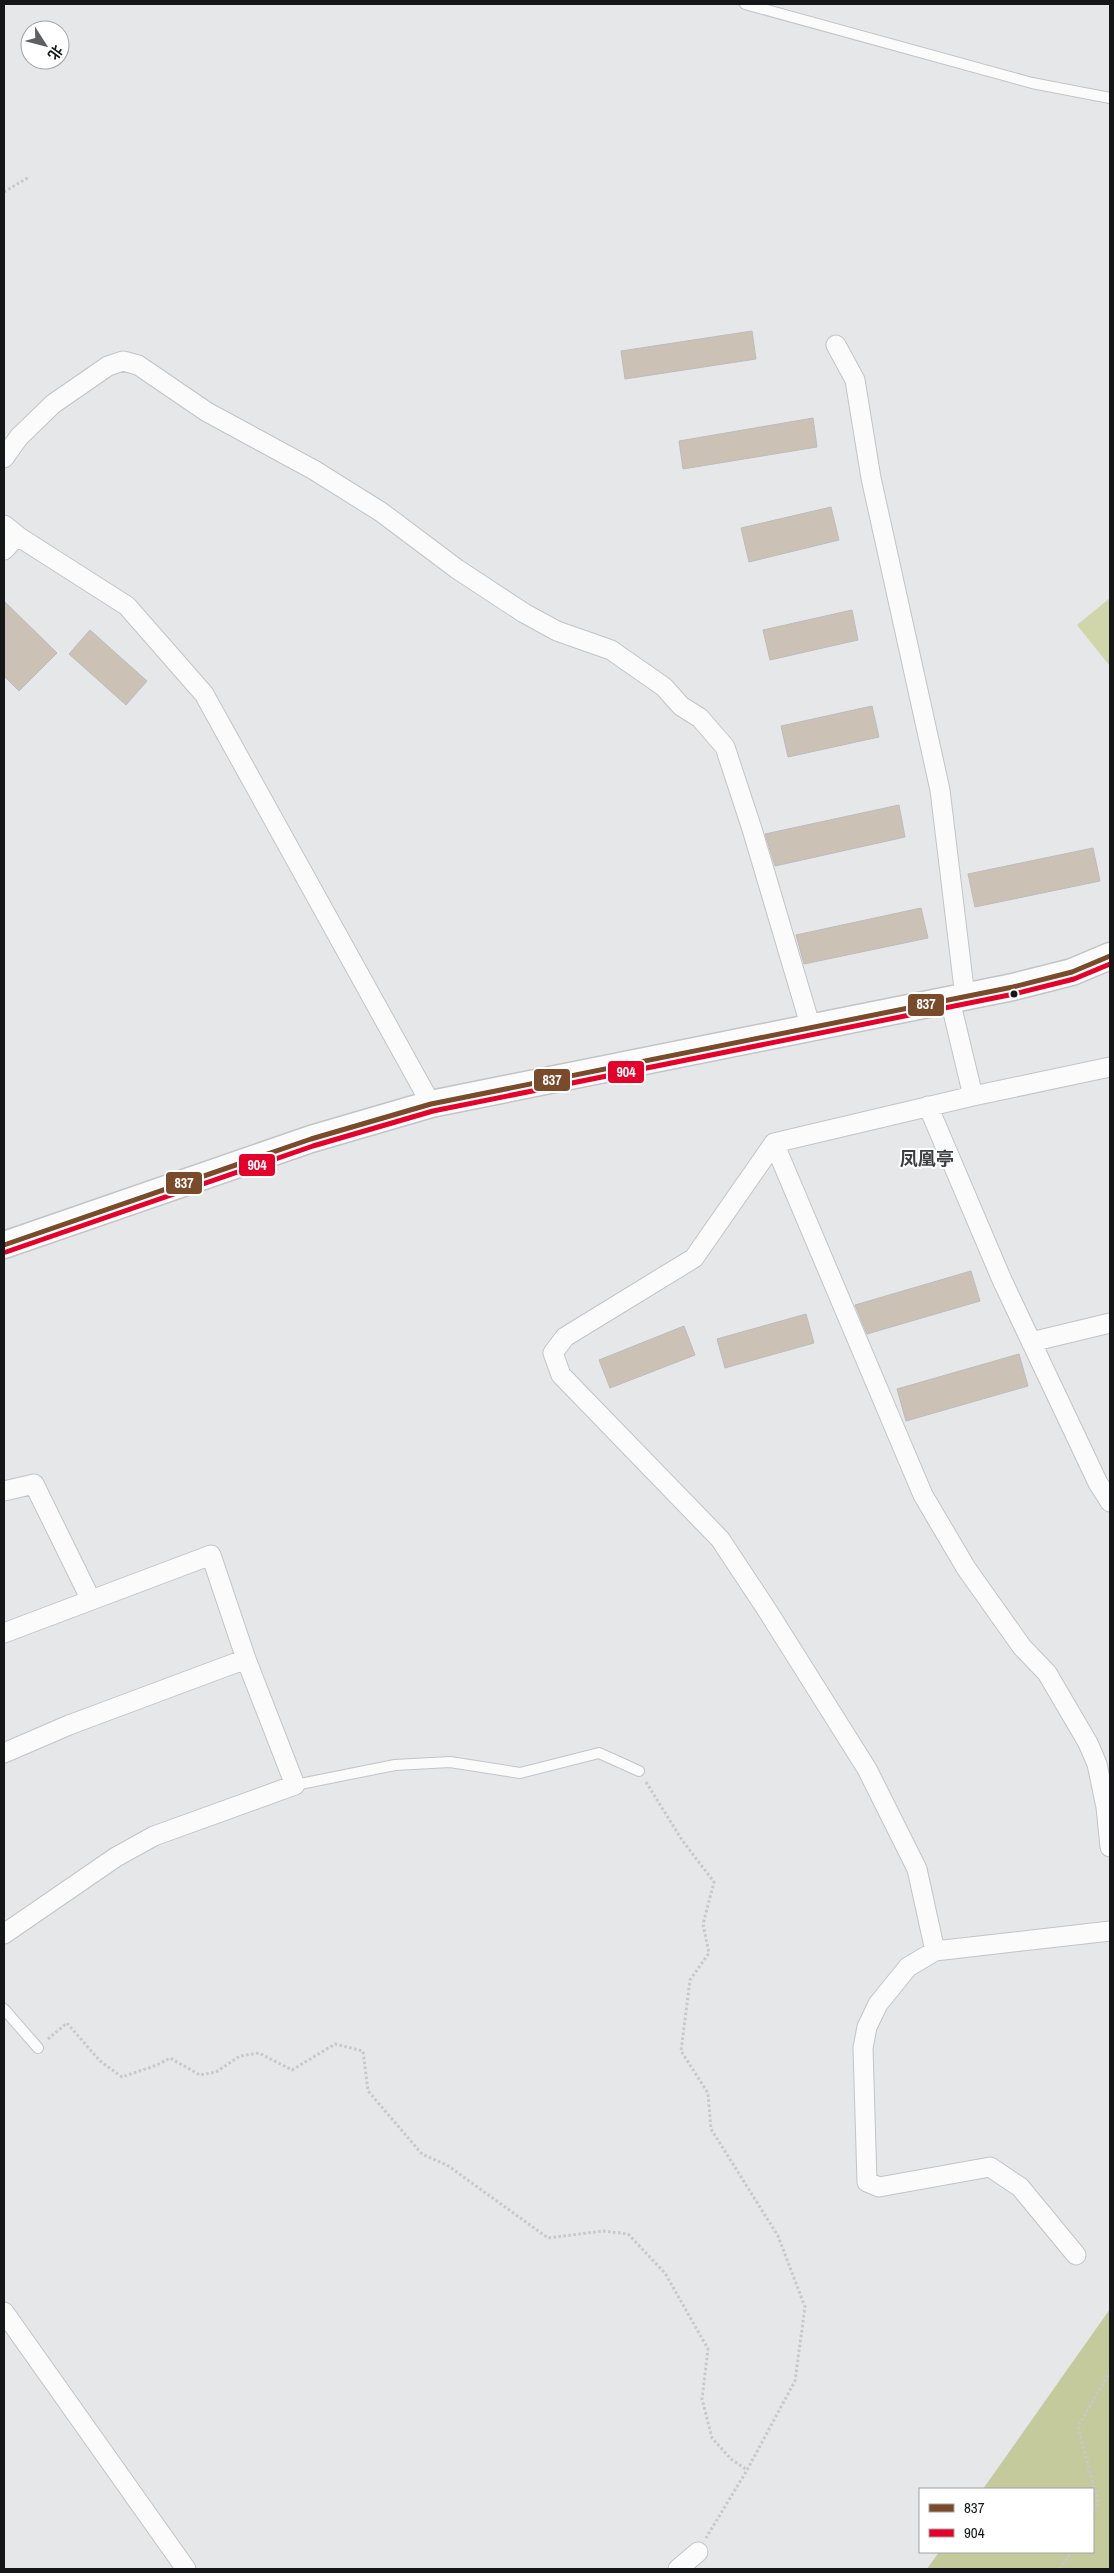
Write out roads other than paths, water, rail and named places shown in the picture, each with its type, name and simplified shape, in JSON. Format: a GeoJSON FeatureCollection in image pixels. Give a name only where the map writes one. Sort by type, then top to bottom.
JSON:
{"type":"FeatureCollection","features":[{"type":"Feature","properties":{"kind":"street"},"geometry":{"type":"LineString","coordinates":[[836,345],[855,380],[871,478],[940,790],[957,998],[973,1096]]}},
{"type":"Feature","properties":{"kind":"street"},"geometry":{"type":"LineString","coordinates":[[4,458],[19,437],[53,404],[108,366],[123,361],[138,365],[207,412],[314,470],[372,507],[457,569],[524,613],[557,631],[611,650],[664,688],[681,706],[700,718],[724,748],[752,829],[811,1028]]}},
{"type":"Feature","properties":{"kind":"street"},"geometry":{"type":"LineString","coordinates":[[4,550],[11,530],[128,606],[204,694],[431,1104]]}},
{"type":"Feature","properties":{"kind":"street"},"geometry":{"type":"LineString","coordinates":[[4,1245],[311,1139],[431,1104],[957,998],[1072,972],[1110,956]]}},
{"type":"Feature","properties":{"kind":"street"},"geometry":{"type":"LineString","coordinates":[[935,1951],[917,1869],[867,1769],[767,1610],[720,1539],[560,1375],[553,1353],[565,1337],[694,1258],[774,1143],[928,1106],[1110,1067]]}},
{"type":"Feature","properties":{"kind":"street"},"geometry":{"type":"LineString","coordinates":[[928,1106],[1002,1280],[1098,1483],[1110,1502]]}},
{"type":"Feature","properties":{"kind":"street"},"geometry":{"type":"LineString","coordinates":[[774,1143],[923,1495],[966,1568],[1022,1647],[1047,1673],[1088,1743],[1097,1764],[1106,1807],[1110,1847]]}},
{"type":"Feature","properties":{"kind":"street"},"geometry":{"type":"LineString","coordinates":[[1031,1342],[1110,1323]]}},
{"type":"Feature","properties":{"kind":"street"},"geometry":{"type":"LineString","coordinates":[[4,1491],[34,1484],[91,1600]]}},
{"type":"Feature","properties":{"kind":"street"},"geometry":{"type":"LineString","coordinates":[[4,1633],[211,1555],[246,1659],[295,1785],[154,1836],[116,1857],[4,1934]]}},
{"type":"Feature","properties":{"kind":"street"},"geometry":{"type":"LineString","coordinates":[[4,1753],[69,1725],[246,1659]]}},
{"type":"Feature","properties":{"kind":"street"},"geometry":{"type":"LineString","coordinates":[[1076,2255],[1020,2188],[990,2167],[879,2187],[867,2182],[863,2048],[867,2027],[878,2004],[908,1967],[935,1951],[1110,1931]]}},
{"type":"Feature","properties":{"kind":"street"},"geometry":{"type":"LineString","coordinates":[[4,2312],[186,2569]]}},
{"type":"Feature","properties":{"kind":"street"},"geometry":{"type":"LineString","coordinates":[[678,2569],[698,2552]]}},
{"type":"Feature","properties":{"kind":"lane"},"geometry":{"type":"LineString","coordinates":[[746,4],[1032,83],[1110,98]]}},
{"type":"Feature","properties":{"kind":"lane"},"geometry":{"type":"LineString","coordinates":[[295,1785],[395,1765],[450,1762],[520,1773],[599,1753],[639,1771]]}},
{"type":"Feature","properties":{"kind":"lane"},"geometry":{"type":"LineString","coordinates":[[4,2009],[38,2048]]}},
{"type":"Feature","properties":{"kind":"district","name":"凤凰亭"},"geometry":{"type":"Point","coordinates":[927,1159]}}]}
